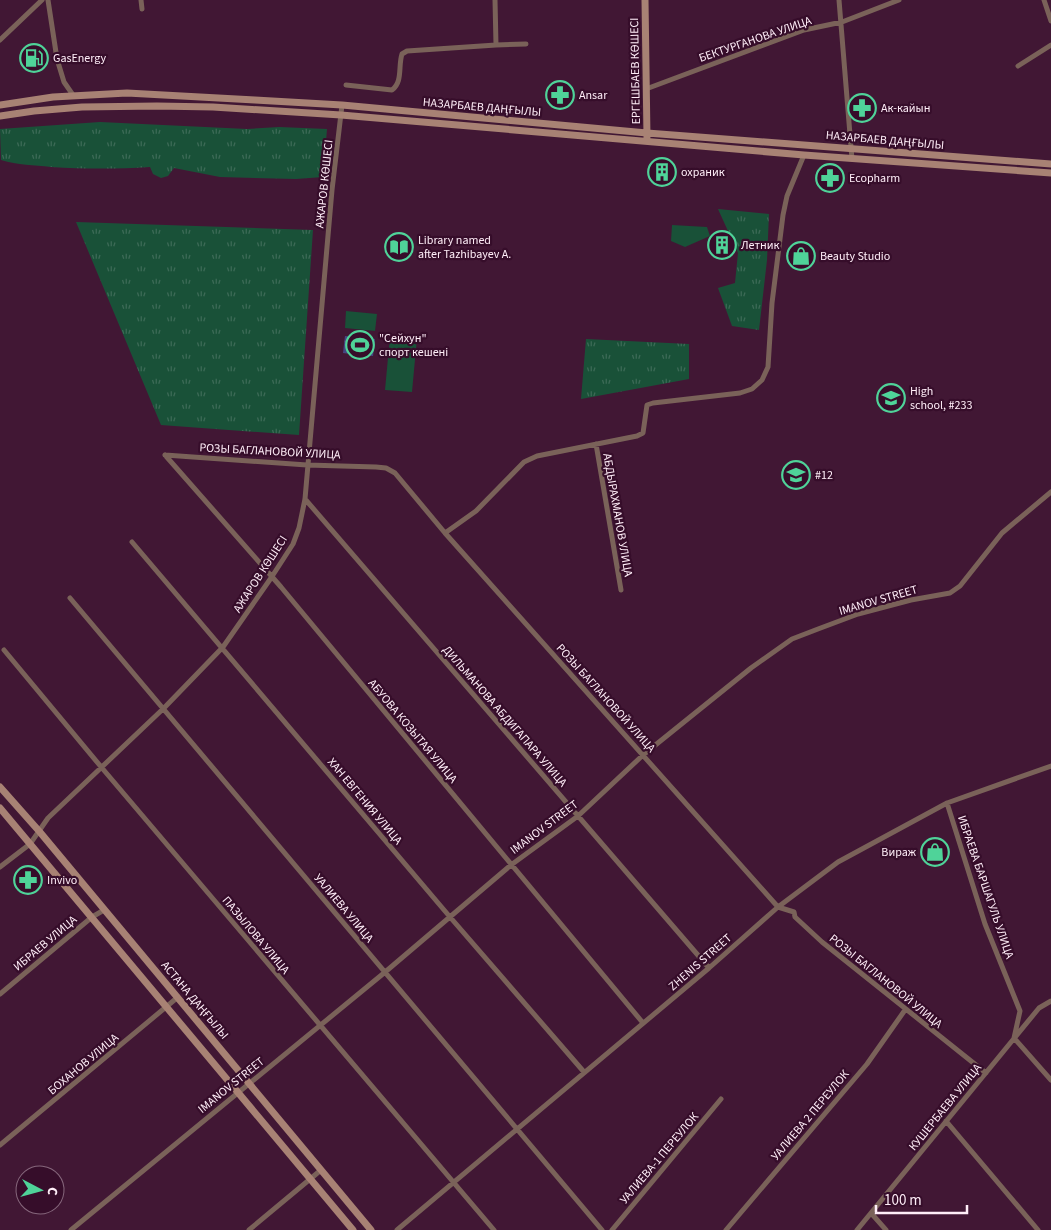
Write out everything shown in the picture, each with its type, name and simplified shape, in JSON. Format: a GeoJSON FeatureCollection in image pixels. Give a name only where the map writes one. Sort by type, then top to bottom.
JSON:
{"type":"FeatureCollection","features":[{"type":"Feature","properties":{"kind":"main road","name":"ЕРГЕШБАЕВ КӨШЕСІ"},"geometry":{"type":"LineString","coordinates":[[645,0],[647,142]]}},
{"type":"Feature","properties":{"kind":"main road","name":"НАЗАРБАЕВ ДАҢҒЫЛЫ"},"geometry":{"type":"LineString","coordinates":[[0,104],[73,95],[127,93],[342,105],[647,134],[1051,164]]}},
{"type":"Feature","properties":{"kind":"main road","name":"НАЗАРБАЕВ ДАҢҒЫЛЫ"},"geometry":{"type":"LineString","coordinates":[[0,116],[82,107],[213,107],[341,115],[852,159],[1051,172]]}},
{"type":"Feature","properties":{"kind":"main road","name":"АСТАНА ДАҢҒЫЛЫ"},"geometry":{"type":"LineString","coordinates":[[0,787],[39,831],[371,1230]]}},
{"type":"Feature","properties":{"kind":"main road","name":"АСТАНА ДАҢҒЫЛЫ"},"geometry":{"type":"LineString","coordinates":[[0,808],[353,1230]]}},
{"type":"Feature","properties":{"kind":"street"},"geometry":{"type":"LineString","coordinates":[[0,40],[42,0]]}},
{"type":"Feature","properties":{"kind":"street"},"geometry":{"type":"LineString","coordinates":[[48,0],[57,59],[64,82],[73,95]]}},
{"type":"Feature","properties":{"kind":"street"},"geometry":{"type":"LineString","coordinates":[[142,0],[142,9]]}},
{"type":"Feature","properties":{"kind":"street"},"geometry":{"type":"LineString","coordinates":[[495,0],[496,45]]}},
{"type":"Feature","properties":{"kind":"street"},"geometry":{"type":"LineString","coordinates":[[839,0],[852,159]]}},
{"type":"Feature","properties":{"kind":"street","name":"БЕКТУРГАНОВА УЛИЦА"},"geometry":{"type":"LineString","coordinates":[[646,89],[804,30],[842,22],[900,0]]}},
{"type":"Feature","properties":{"kind":"street"},"geometry":{"type":"LineString","coordinates":[[1044,0],[1051,21]]}},
{"type":"Feature","properties":{"kind":"street"},"geometry":{"type":"LineString","coordinates":[[346,85],[392,90],[397,87],[399,81],[402,54],[407,51],[526,44]]}},
{"type":"Feature","properties":{"kind":"street"},"geometry":{"type":"LineString","coordinates":[[1018,66],[1051,45]]}},
{"type":"Feature","properties":{"kind":"street","name":"АЖАРОВ КӨШЕСІ"},"geometry":{"type":"LineString","coordinates":[[0,867],[30,844],[48,818],[164,708],[223,647],[272,578],[293,544],[299,528],[305,499],[332,190],[342,105]]}},
{"type":"Feature","properties":{"kind":"street","name":"АБДЫРАХМАНОВ УЛИЦА"},"geometry":{"type":"LineString","coordinates":[[445,532],[476,510],[524,462],[537,456],[637,436],[643,433],[647,405],[740,393],[752,389],[762,380],[768,367],[772,303],[783,215],[787,196],[804,155]]}},
{"type":"Feature","properties":{"kind":"street","name":"АБДЫРАХМАНОВ УЛИЦА"},"geometry":{"type":"LineString","coordinates":[[596,444],[621,590]]}},
{"type":"Feature","properties":{"kind":"street","name":"РОЗЫ БАГЛАНОВОЙ УЛИЦА"},"geometry":{"type":"LineString","coordinates":[[165,455],[307,465],[386,468],[395,473],[778,908],[794,912],[795,917],[822,942],[904,1010],[986,1073]]}},
{"type":"Feature","properties":{"kind":"street","name":"АБУОВА КОЗЫТАЯ УЛИЦА"},"geometry":{"type":"LineString","coordinates":[[165,455],[281,587],[643,1023]]}},
{"type":"Feature","properties":{"kind":"street","name":"IMANOV STREET"},"geometry":{"type":"LineString","coordinates":[[71,1230],[320,1026],[511,865],[578,816],[643,755],[751,668],[792,638],[858,614],[911,600],[950,593],[960,586],[1002,533],[1051,492]]}},
{"type":"Feature","properties":{"kind":"street","name":"ДИЛЬМАНОВА АБДИГАПАРА УЛИЦА"},"geometry":{"type":"LineString","coordinates":[[305,499],[709,968]]}},
{"type":"Feature","properties":{"kind":"street","name":"ХАН ЕВГЕНИЯ УЛИЦА"},"geometry":{"type":"LineString","coordinates":[[132,542],[584,1072]]}},
{"type":"Feature","properties":{"kind":"street","name":"УАЛИЕВА УЛИЦА"},"geometry":{"type":"LineString","coordinates":[[70,598],[602,1230]]}},
{"type":"Feature","properties":{"kind":"street","name":"ПАЗЫЛОВА УЛИЦА"},"geometry":{"type":"LineString","coordinates":[[4,650],[494,1230]]}},
{"type":"Feature","properties":{"kind":"street","name":"ZHENIS STREET"},"geometry":{"type":"LineString","coordinates":[[397,1230],[778,908],[838,862],[947,803],[1051,766]]}},
{"type":"Feature","properties":{"kind":"street","name":"ИБРАЕВА БАРШАГУЛЬ УЛИЦА"},"geometry":{"type":"LineString","coordinates":[[947,803],[985,924],[1020,1011],[1014,1038]]}},
{"type":"Feature","properties":{"kind":"street","name":"ИБРАЕВ УЛИЦА"},"geometry":{"type":"LineString","coordinates":[[0,994],[92,917],[104,910]]}},
{"type":"Feature","properties":{"kind":"street","name":"БОХАНОВ УЛИЦА"},"geometry":{"type":"LineString","coordinates":[[0,1145],[178,997]]}},
{"type":"Feature","properties":{"kind":"street","name":"КУШЕРБАЕВА УЛИЦА"},"geometry":{"type":"LineString","coordinates":[[857,1230],[1039,1008],[1051,1001]]}},
{"type":"Feature","properties":{"kind":"street","name":"УАЛИЕВА 2 ПЕРЕУЛОК"},"geometry":{"type":"LineString","coordinates":[[726,1230],[867,1064],[904,1010]]}},
{"type":"Feature","properties":{"kind":"street"},"geometry":{"type":"LineString","coordinates":[[1014,1038],[1051,1080]]}},
{"type":"Feature","properties":{"kind":"street","name":"УАЛИЕВА-1 ПЕРЕУЛОК"},"geometry":{"type":"LineString","coordinates":[[612,1230],[721,1099]]}},
{"type":"Feature","properties":{"kind":"street"},"geometry":{"type":"LineString","coordinates":[[946,1121],[1038,1230]]}},
{"type":"Feature","properties":{"kind":"street"},"geometry":{"type":"LineString","coordinates":[[249,1230],[321,1170]]}},
{"type":"Feature","properties":{"kind":"street"},"geometry":{"type":"LineString","coordinates":[[871,1213],[886,1230]]}},
{"type":"Feature","properties":{"kind":"green space"},"geometry":{"type":"Polygon","coordinates":[[[100,122],[247,129],[279,127],[327,129],[323,177],[296,179],[220,177],[174,168],[168,176],[161,178],[153,174],[150,167],[64,168],[20,164],[1,160],[0,129],[100,122]]]}},
{"type":"Feature","properties":{"kind":"green space"},"geometry":{"type":"Polygon","coordinates":[[[718,209],[769,214],[767,260],[759,330],[732,326],[718,288],[735,283],[738,253],[718,209]]]}},
{"type":"Feature","properties":{"kind":"green space"},"geometry":{"type":"Polygon","coordinates":[[[76,222],[313,230],[299,435],[161,425],[76,222]]]}},
{"type":"Feature","properties":{"kind":"green space"},"geometry":{"type":"Polygon","coordinates":[[[672,225],[707,227],[710,236],[685,247],[671,241],[672,225]]]}},
{"type":"Feature","properties":{"kind":"green space"},"geometry":{"type":"Polygon","coordinates":[[[346,311],[377,314],[375,331],[345,328],[346,311]]]}},
{"type":"Feature","properties":{"kind":"green space"},"geometry":{"type":"Polygon","coordinates":[[[390,336],[417,338],[412,392],[385,390],[390,336]]]}},
{"type":"Feature","properties":{"kind":"green space"},"geometry":{"type":"Polygon","coordinates":[[[586,339],[689,344],[689,379],[581,399],[586,339]]]}},
{"type":"Feature","properties":{"kind":"water"},"geometry":{"type":"Polygon","coordinates":[[[345,336],[375,339],[373,356],[343,353],[345,336]]]}},
{"type":"Feature","properties":{"kind":"place","name":"GasEnergy"},"geometry":{"type":"Point","coordinates":[34,58]}},
{"type":"Feature","properties":{"kind":"place","name":"Ansar"},"geometry":{"type":"Point","coordinates":[560,95]}},
{"type":"Feature","properties":{"kind":"place","name":"Ак-кайын"},"geometry":{"type":"Point","coordinates":[862,108]}},
{"type":"Feature","properties":{"kind":"place","name":"охраник"},"geometry":{"type":"Point","coordinates":[662,172]}},
{"type":"Feature","properties":{"kind":"place","name":"Ecopharm"},"geometry":{"type":"Point","coordinates":[830,178]}},
{"type":"Feature","properties":{"kind":"place","name":"Летник"},"geometry":{"type":"Point","coordinates":[722,245]}},
{"type":"Feature","properties":{"kind":"place","name":"Library named after Tazhibayev A."},"geometry":{"type":"Point","coordinates":[399,247]}},
{"type":"Feature","properties":{"kind":"place","name":"Beauty Studio"},"geometry":{"type":"Point","coordinates":[801,256]}},
{"type":"Feature","properties":{"kind":"place","name":"\"Сейхун\" спорт кешені"},"geometry":{"type":"Point","coordinates":[360,345]}},
{"type":"Feature","properties":{"kind":"place","name":"High school, #233"},"geometry":{"type":"Point","coordinates":[891,398]}},
{"type":"Feature","properties":{"kind":"place","name":"#12"},"geometry":{"type":"Point","coordinates":[796,475]}},
{"type":"Feature","properties":{"kind":"place","name":"Вираж"},"geometry":{"type":"Point","coordinates":[935,852]}},
{"type":"Feature","properties":{"kind":"place","name":"Invivo"},"geometry":{"type":"Point","coordinates":[28,880]}}]}
